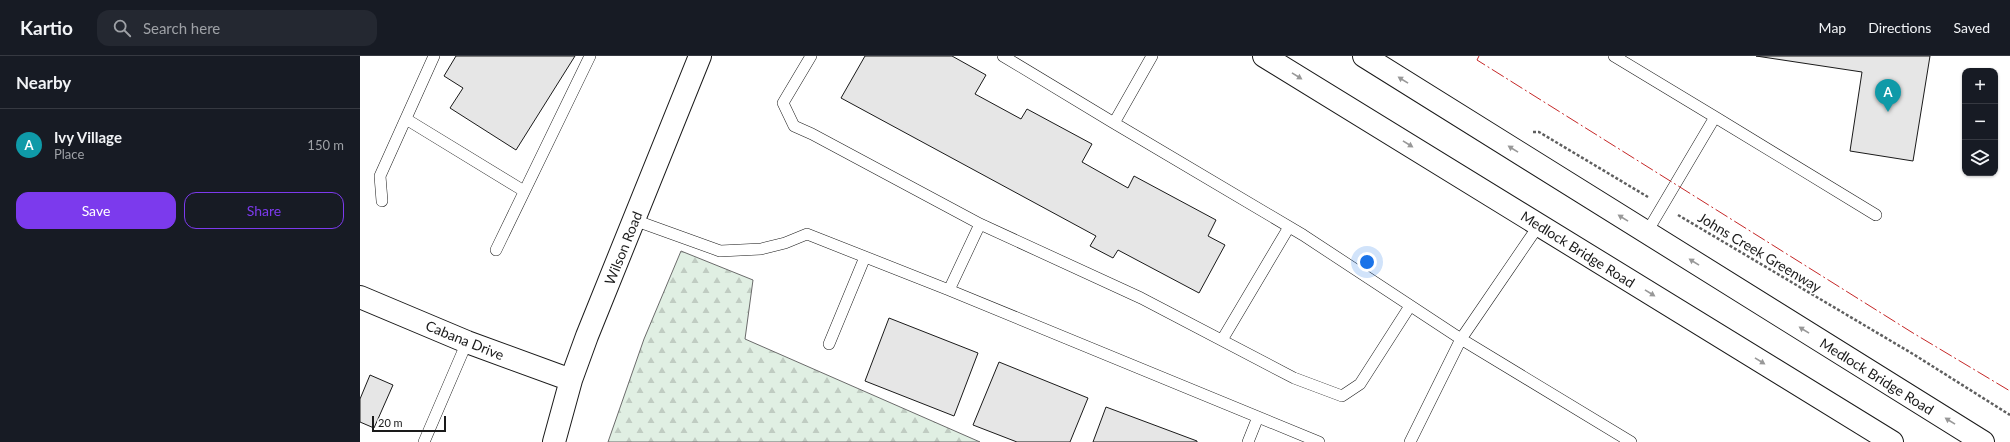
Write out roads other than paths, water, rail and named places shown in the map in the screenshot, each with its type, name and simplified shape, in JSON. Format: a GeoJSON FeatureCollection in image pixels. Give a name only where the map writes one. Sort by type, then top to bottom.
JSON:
{"type":"FeatureCollection","features":[{"type":"Feature","properties":{"kind":"main road","name":"Wilson Road"},"geometry":{"type":"LineString","coordinates":[[554,442],[571,380],[700,56]]}},
{"type":"Feature","properties":{"kind":"main road","name":"Medlock Bridge Road"},"geometry":{"type":"LineString","coordinates":[[1264,56],[1892,442]]}},
{"type":"Feature","properties":{"kind":"main road","name":"Medlock Bridge Road"},"geometry":{"type":"LineString","coordinates":[[1364,56],[1983,442]]}},
{"type":"Feature","properties":{"kind":"main road","name":"Cabana Drive"},"geometry":{"type":"LineString","coordinates":[[360,297],[467,342],[571,380]]}},
{"type":"Feature","properties":{"kind":"lane"},"geometry":{"type":"LineString","coordinates":[[382,201],[380,176],[434,56]]}},
{"type":"Feature","properties":{"kind":"lane"},"geometry":{"type":"LineString","coordinates":[[496,250],[590,56]]}},
{"type":"Feature","properties":{"kind":"lane"},"geometry":{"type":"LineString","coordinates":[[811,56],[784,103],[794,126],[812,134],[980,224],[1141,298],[1294,378],[1342,396],[1360,384],[1410,306]]}},
{"type":"Feature","properties":{"kind":"lane"},"geometry":{"type":"LineString","coordinates":[[1003,56],[1290,227],[1461,339],[1631,442]]}},
{"type":"Feature","properties":{"kind":"lane"},"geometry":{"type":"LineString","coordinates":[[1114,123],[1152,56]]}},
{"type":"Feature","properties":{"kind":"lane"},"geometry":{"type":"LineString","coordinates":[[1614,56],[1876,215]]}},
{"type":"Feature","properties":{"kind":"lane"},"geometry":{"type":"LineString","coordinates":[[1647,232],[1715,117]]}},
{"type":"Feature","properties":{"kind":"lane"},"geometry":{"type":"LineString","coordinates":[[406,120],[524,191]]}},
{"type":"Feature","properties":{"kind":"lane"},"geometry":{"type":"LineString","coordinates":[[634,220],[720,251],[762,249],[808,234],[1320,442]]}},
{"type":"Feature","properties":{"kind":"lane"},"geometry":{"type":"LineString","coordinates":[[949,290],[980,224]]}},
{"type":"Feature","properties":{"kind":"lane"},"geometry":{"type":"LineString","coordinates":[[1410,442],[1461,339],[1539,225]]}},
{"type":"Feature","properties":{"kind":"lane"},"geometry":{"type":"LineString","coordinates":[[1222,340],[1290,227]]}},
{"type":"Feature","properties":{"kind":"lane"},"geometry":{"type":"LineString","coordinates":[[828,344],[865,257]]}},
{"type":"Feature","properties":{"kind":"lane"},"geometry":{"type":"LineString","coordinates":[[424,442],[467,342]]}},
{"type":"Feature","properties":{"kind":"lane"},"geometry":{"type":"LineString","coordinates":[[1248,442],[1258,417]]}},
{"type":"Feature","properties":{"kind":"place","name":"Ivy Village"},"geometry":{"type":"Point","coordinates":[1888,112]}}]}
